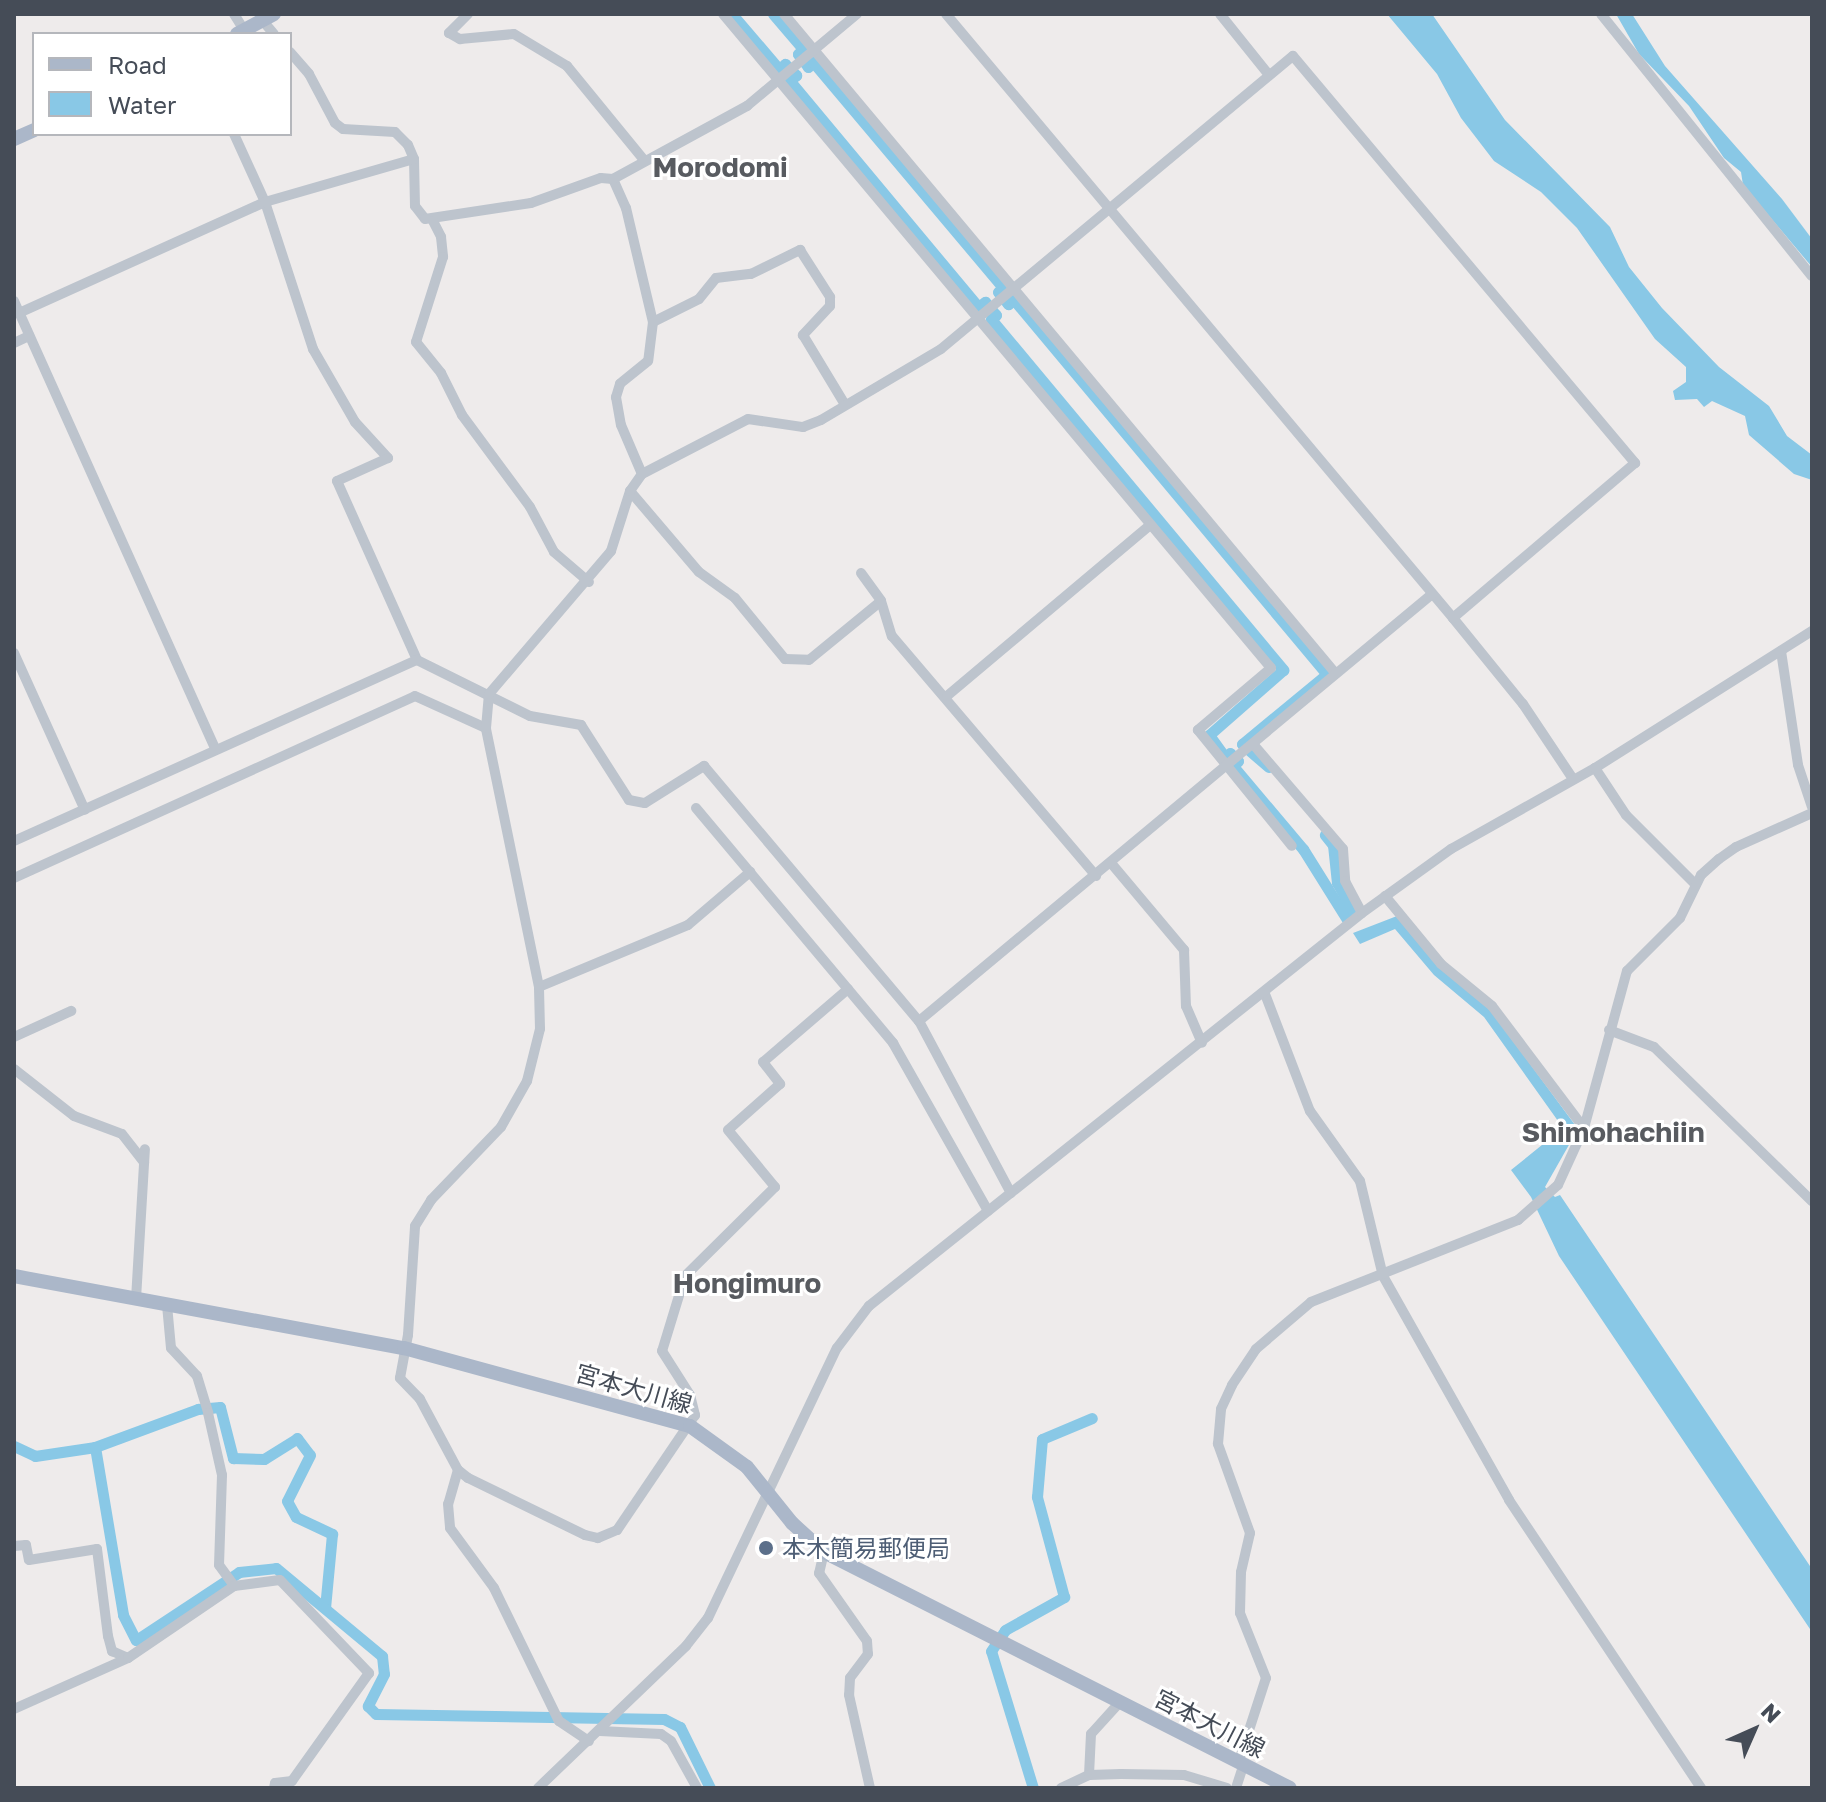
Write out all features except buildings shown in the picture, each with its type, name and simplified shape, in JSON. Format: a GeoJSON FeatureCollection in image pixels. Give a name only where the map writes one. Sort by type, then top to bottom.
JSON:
{"type":"FeatureCollection","features":[{"type":"Feature","properties":{"kind":"main road"},"geometry":{"type":"LineString","coordinates":[[240,32],[269,18]]}},
{"type":"Feature","properties":{"kind":"main road","name":"宮本大川線"},"geometry":{"type":"LineString","coordinates":[[14,1276],[404,1348],[690,1426],[725,1447],[771,1494],[792,1523],[824,1552],[1290,1788]]}},
{"type":"Feature","properties":{"kind":"street"},"geometry":{"type":"LineString","coordinates":[[234,14],[240,32]]}},
{"type":"Feature","properties":{"kind":"street"},"geometry":{"type":"LineString","coordinates":[[468,14],[449,33],[460,39],[514,34],[567,66],[644,160]]}},
{"type":"Feature","properties":{"kind":"street"},"geometry":{"type":"LineString","coordinates":[[723,14],[781,78],[977,319],[1271,668],[1198,730],[1292,846]]}},
{"type":"Feature","properties":{"kind":"street"},"geometry":{"type":"LineString","coordinates":[[784,14],[1009,294],[1336,674]]}},
{"type":"Feature","properties":{"kind":"street"},"geometry":{"type":"LineString","coordinates":[[433,221],[470,208],[531,203],[601,178],[613,179],[644,160],[714,127],[781,78],[857,14]]}},
{"type":"Feature","properties":{"kind":"street"},"geometry":{"type":"LineString","coordinates":[[946,14],[1453,618],[1523,704],[1573,779]]}},
{"type":"Feature","properties":{"kind":"street"},"geometry":{"type":"LineString","coordinates":[[1220,14],[1269,75]]}},
{"type":"Feature","properties":{"kind":"street"},"geometry":{"type":"LineString","coordinates":[[1601,14],[1812,276]]}},
{"type":"Feature","properties":{"kind":"street"},"geometry":{"type":"LineString","coordinates":[[292,54],[309,74],[335,123],[343,129],[395,132],[414,159],[415,206],[433,221],[441,237],[443,257],[416,342],[441,373],[462,415],[530,507],[554,552],[589,582]]}},
{"type":"Feature","properties":{"kind":"street"},"geometry":{"type":"LineString","coordinates":[[848,989],[763,1062],[780,1084],[728,1130],[775,1187],[685,1276],[663,1337],[666,1364],[695,1405],[690,1426],[608,1536],[585,1535],[458,1470],[420,1399],[400,1378],[415,1226],[431,1200],[491,1142],[522,1093],[540,1029],[539,987],[486,720],[489,694],[589,582],[616,541],[630,491],[642,474],[748,419],[803,427],[941,349],[1293,56],[1635,463],[1453,618]]}},
{"type":"Feature","properties":{"kind":"street"},"geometry":{"type":"LineString","coordinates":[[235,136],[265,202],[313,349],[355,422],[388,458],[337,481],[417,660],[530,716],[581,725],[629,800],[645,803],[704,766],[919,1021],[1011,1193]]}},
{"type":"Feature","properties":{"kind":"street"},"geometry":{"type":"LineString","coordinates":[[19,313],[265,202],[414,159]]}},
{"type":"Feature","properties":{"kind":"street"},"geometry":{"type":"LineString","coordinates":[[613,179],[626,208],[653,322],[651,355],[620,384],[616,397],[621,425],[642,474]]}},
{"type":"Feature","properties":{"kind":"street"},"geometry":{"type":"LineString","coordinates":[[653,322],[699,299],[716,278],[751,274],[802,251],[830,297],[830,306],[803,335],[844,403]]}},
{"type":"Feature","properties":{"kind":"street"},"geometry":{"type":"LineString","coordinates":[[14,301],[216,750]]}},
{"type":"Feature","properties":{"kind":"street"},"geometry":{"type":"LineString","coordinates":[[14,343],[29,336]]}},
{"type":"Feature","properties":{"kind":"street"},"geometry":{"type":"LineString","coordinates":[[630,491],[699,572],[735,598],[785,659],[809,660],[881,601]]}},
{"type":"Feature","properties":{"kind":"street"},"geometry":{"type":"LineString","coordinates":[[947,696],[1150,525]]}},
{"type":"Feature","properties":{"kind":"street"},"geometry":{"type":"LineString","coordinates":[[861,573],[881,601],[892,636],[947,696],[1096,876]]}},
{"type":"Feature","properties":{"kind":"street"},"geometry":{"type":"LineString","coordinates":[[919,1021],[1432,594]]}},
{"type":"Feature","properties":{"kind":"street"},"geometry":{"type":"LineString","coordinates":[[538,1788],[699,1632],[771,1494],[803,1415],[854,1323],[883,1293],[1265,994],[1385,896],[1451,849],[1595,768],[1812,631]]}},
{"type":"Feature","properties":{"kind":"street"},"geometry":{"type":"LineString","coordinates":[[1781,651],[1798,765],[1812,807]]}},
{"type":"Feature","properties":{"kind":"street"},"geometry":{"type":"LineString","coordinates":[[14,653],[85,810]]}},
{"type":"Feature","properties":{"kind":"street"},"geometry":{"type":"LineString","coordinates":[[14,841],[417,660]]}},
{"type":"Feature","properties":{"kind":"street"},"geometry":{"type":"LineString","coordinates":[[14,878],[415,696],[486,720]]}},
{"type":"Feature","properties":{"kind":"street"},"geometry":{"type":"LineString","coordinates":[[1251,746],[1343,849],[1345,881],[1362,913]]}},
{"type":"Feature","properties":{"kind":"street"},"geometry":{"type":"LineString","coordinates":[[1595,768],[1626,815],[1695,884]]}},
{"type":"Feature","properties":{"kind":"street"},"geometry":{"type":"LineString","coordinates":[[696,808],[893,1043],[988,1211]]}},
{"type":"Feature","properties":{"kind":"street"},"geometry":{"type":"LineString","coordinates":[[1236,1788],[1266,1678],[1240,1613],[1241,1572],[1250,1533],[1218,1444],[1223,1401],[1256,1349],[1311,1302],[1518,1220],[1531,1204],[1554,1188],[1584,1128],[1627,971],[1680,918],[1695,884],[1736,847],[1812,813]]}},
{"type":"Feature","properties":{"kind":"street"},"geometry":{"type":"LineString","coordinates":[[1111,863],[1184,950],[1186,1006],[1202,1043]]}},
{"type":"Feature","properties":{"kind":"street"},"geometry":{"type":"LineString","coordinates":[[539,987],[688,925],[750,872]]}},
{"type":"Feature","properties":{"kind":"street"},"geometry":{"type":"LineString","coordinates":[[1385,896],[1441,964],[1492,1006],[1584,1128]]}},
{"type":"Feature","properties":{"kind":"street"},"geometry":{"type":"LineString","coordinates":[[1265,994],[1310,1111],[1360,1181],[1383,1276],[1509,1500],[1701,1788]]}},
{"type":"Feature","properties":{"kind":"street"},"geometry":{"type":"LineString","coordinates":[[14,1037],[71,1011]]}},
{"type":"Feature","properties":{"kind":"street"},"geometry":{"type":"LineString","coordinates":[[1609,1030],[1654,1047],[1812,1201]]}},
{"type":"Feature","properties":{"kind":"street"},"geometry":{"type":"LineString","coordinates":[[14,1069],[74,1116],[122,1134],[144,1162]]}},
{"type":"Feature","properties":{"kind":"street"},"geometry":{"type":"LineString","coordinates":[[136,1299],[145,1149]]}},
{"type":"Feature","properties":{"kind":"street"},"geometry":{"type":"LineString","coordinates":[[167,1305],[171,1348],[197,1376],[208,1413],[222,1475],[219,1565],[230,1581]]}},
{"type":"Feature","properties":{"kind":"street"},"geometry":{"type":"LineString","coordinates":[[458,1470],[448,1504],[450,1528],[494,1588],[559,1721],[589,1741]]}},
{"type":"Feature","properties":{"kind":"street"},"geometry":{"type":"LineString","coordinates":[[14,1546],[26,1545],[29,1560],[97,1549],[112,1651],[128,1658]]}},
{"type":"Feature","properties":{"kind":"street"},"geometry":{"type":"LineString","coordinates":[[824,1552],[819,1573],[867,1641],[868,1654],[850,1678],[849,1695],[870,1788]]}},
{"type":"Feature","properties":{"kind":"street"},"geometry":{"type":"LineString","coordinates":[[14,1709],[128,1658],[230,1581],[280,1580],[368,1666],[369,1673],[292,1781],[275,1783],[274,1788]]}},
{"type":"Feature","properties":{"kind":"street"},"geometry":{"type":"LineString","coordinates":[[1089,1775],[1091,1734],[1120,1702]]}},
{"type":"Feature","properties":{"kind":"street"},"geometry":{"type":"LineString","coordinates":[[603,1728],[661,1734],[671,1741],[697,1788]]}},
{"type":"Feature","properties":{"kind":"street"},"geometry":{"type":"LineString","coordinates":[[1061,1788],[1089,1775],[1184,1775],[1227,1788]]}},
{"type":"Feature","properties":{"kind":"water"},"geometry":{"type":"Polygon","coordinates":[[[1387,14],[1432,14],[1505,120],[1610,227],[1629,267],[1662,308],[1719,367],[1769,406],[1787,436],[1812,455],[1812,480],[1794,474],[1749,435],[1745,416],[1712,401],[1704,407],[1697,399],[1675,400],[1673,391],[1686,382],[1686,367],[1655,339],[1577,228],[1541,192],[1494,161],[1461,118],[1437,74],[1387,14]]]}},
{"type":"Feature","properties":{"kind":"water"},"geometry":{"type":"Polygon","coordinates":[[[1616,14],[1632,14],[1665,66],[1782,199],[1812,239],[1812,267],[1743,185],[1741,172],[1724,158],[1689,106],[1639,54],[1616,14]]]}},
{"type":"Feature","properties":{"kind":"water"},"geometry":{"type":"Polygon","coordinates":[[[1397,916],[1491,1011],[1578,1129],[1545,1187],[1555,1197],[1560,1195],[1812,1569],[1812,1632],[1559,1256],[1531,1197],[1511,1170],[1563,1128],[1484,1017],[1434,975],[1395,929],[1360,944],[1353,933],[1397,916]]]}},
{"type":"Feature","properties":{"kind":"waterway"},"geometry":{"type":"LineString","coordinates":[[732,14],[779,69],[785,64],[796,75],[790,81],[978,307],[985,302],[996,315],[991,319],[1283,670],[1209,735],[1226,758],[1230,753],[1238,761],[1233,766],[1303,849],[1348,921],[1355,915],[1337,883],[1333,845],[1325,835]]}},
{"type":"Feature","properties":{"kind":"waterway"},"geometry":{"type":"LineString","coordinates":[[773,14],[803,49],[798,54],[808,67],[813,62],[1003,288],[998,292],[1008,304],[1014,300],[1327,674],[1242,744],[1268,767]]}},
{"type":"Feature","properties":{"kind":"waterway"},"geometry":{"type":"LineString","coordinates":[[14,1446],[35,1456],[95,1447],[198,1409],[220,1407],[233,1458],[264,1459],[297,1438],[310,1455],[287,1501],[296,1517],[332,1534],[325,1608]]}},
{"type":"Feature","properties":{"kind":"waterway"},"geometry":{"type":"LineString","coordinates":[[1033,1788],[991,1651],[1005,1630],[1064,1597],[1037,1497],[1042,1439],[1092,1418]]}},
{"type":"Feature","properties":{"kind":"waterway"},"geometry":{"type":"LineString","coordinates":[[95,1447],[123,1615],[136,1640],[239,1572],[276,1568],[382,1656],[384,1674],[368,1706],[376,1714],[664,1719],[680,1727],[710,1788]]}},
{"type":"Feature","properties":{"kind":"place","name":"本木簡易郵便局"},"geometry":{"type":"Point","coordinates":[766,1548]}},
{"type":"Feature","properties":{"kind":"district","name":"Morodomi"},"geometry":{"type":"Point","coordinates":[720,167]}},
{"type":"Feature","properties":{"kind":"district","name":"Shimohachiin"},"geometry":{"type":"Point","coordinates":[1613,1132]}},
{"type":"Feature","properties":{"kind":"district","name":"Hongimuro"},"geometry":{"type":"Point","coordinates":[747,1283]}}]}
